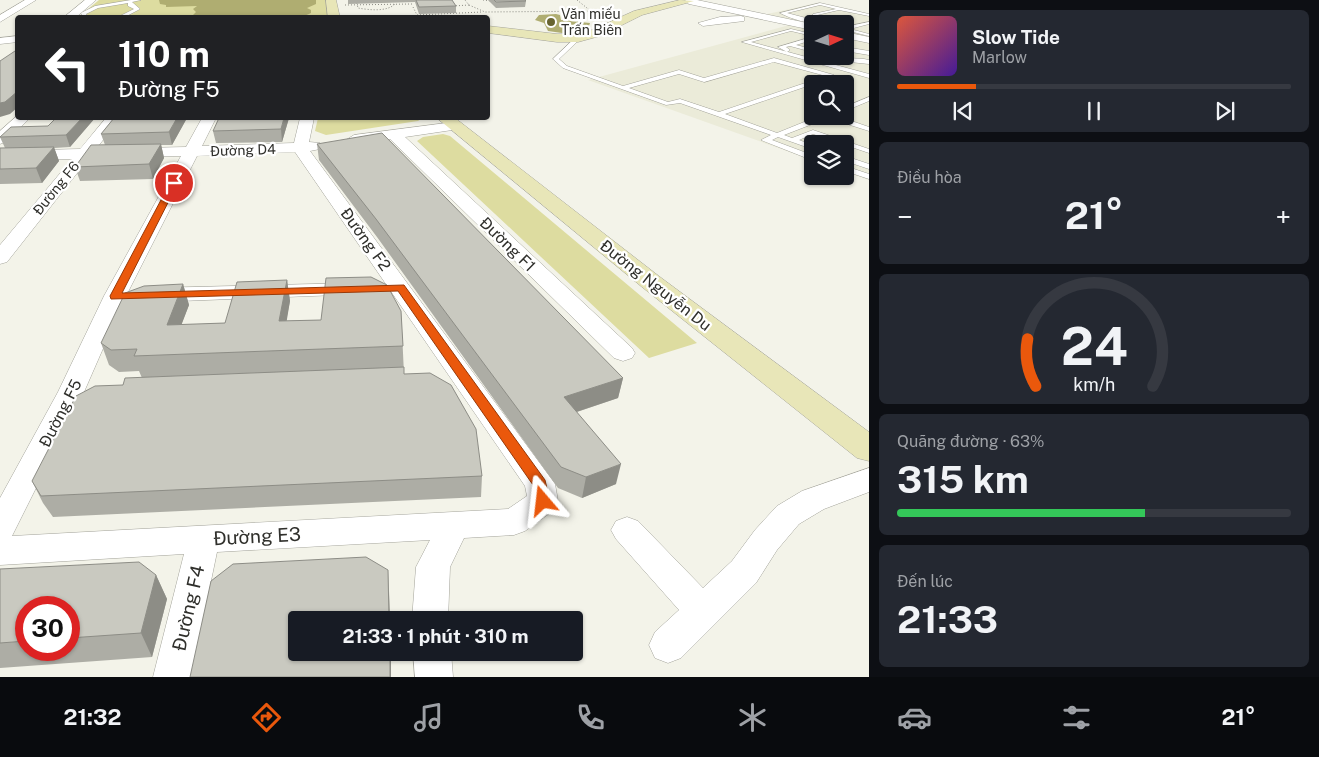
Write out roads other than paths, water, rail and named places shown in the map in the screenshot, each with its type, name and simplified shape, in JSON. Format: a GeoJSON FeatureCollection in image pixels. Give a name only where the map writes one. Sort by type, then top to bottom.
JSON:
{"type":"FeatureCollection","features":[{"type":"Feature","properties":{"kind":"main road"},"geometry":{"type":"LineString","coordinates":[[490,30],[557,38],[578,38],[596,33],[638,12],[688,1]]}},
{"type":"Feature","properties":{"kind":"main road"},"geometry":{"type":"LineString","coordinates":[[332,2],[333,15]]}},
{"type":"Feature","properties":{"kind":"main road","name":"Đường Nguyễn Du"},"geometry":{"type":"LineString","coordinates":[[450,122],[651,282],[869,449]]}},
{"type":"Feature","properties":{"kind":"street"},"geometry":{"type":"LineString","coordinates":[[0,19],[31,0]]}},
{"type":"Feature","properties":{"kind":"street"},"geometry":{"type":"LineString","coordinates":[[72,15],[91,0]]}},
{"type":"Feature","properties":{"kind":"street"},"geometry":{"type":"LineString","coordinates":[[688,1],[804,25]]}},
{"type":"Feature","properties":{"kind":"street"},"geometry":{"type":"LineString","coordinates":[[704,23],[760,16]]}},
{"type":"Feature","properties":{"kind":"street"},"geometry":{"type":"LineString","coordinates":[[854,34],[869,40]]}},
{"type":"Feature","properties":{"kind":"street"},"geometry":{"type":"LineString","coordinates":[[0,41],[15,39]]}},
{"type":"Feature","properties":{"kind":"street"},"geometry":{"type":"LineString","coordinates":[[0,120],[15,119]]}},
{"type":"Feature","properties":{"kind":"street"},"geometry":{"type":"LineString","coordinates":[[0,138],[20,120]]}},
{"type":"Feature","properties":{"kind":"street","name":"Đường F6"},"geometry":{"type":"LineString","coordinates":[[0,258],[111,120]]}},
{"type":"Feature","properties":{"kind":"street","name":"Đường F5"},"geometry":{"type":"LineString","coordinates":[[0,528],[71,392],[115,296],[208,120]]}},
{"type":"Feature","properties":{"kind":"street"},"geometry":{"type":"LineString","coordinates":[[300,148],[307,120]]}},
{"type":"Feature","properties":{"kind":"street","name":"Đường D4"},"geometry":{"type":"LineString","coordinates":[[0,156],[300,148],[393,134],[450,122]]}},
{"type":"Feature","properties":{"kind":"street","name":"Đường F1"},"geometry":{"type":"LineString","coordinates":[[393,134],[623,353]]}},
{"type":"Feature","properties":{"kind":"street","name":"Đường F2"},"geometry":{"type":"LineString","coordinates":[[300,148],[540,484],[543,501],[514,522]]}},
{"type":"Feature","properties":{"kind":"street"},"geometry":{"type":"LineString","coordinates":[[115,296],[400,287]]}},
{"type":"Feature","properties":{"kind":"street"},"geometry":{"type":"LineString","coordinates":[[434,377],[463,375]]}},
{"type":"Feature","properties":{"kind":"street"},"geometry":{"type":"LineString","coordinates":[[71,392],[100,391]]}},
{"type":"Feature","properties":{"kind":"street"},"geometry":{"type":"LineString","coordinates":[[668,645],[744,572],[766,540],[788,515],[813,500],[869,480]]}},
{"type":"Feature","properties":{"kind":"street","name":"Đường E3"},"geometry":{"type":"LineString","coordinates":[[0,550],[514,522]]}},
{"type":"Feature","properties":{"kind":"street"},"geometry":{"type":"LineString","coordinates":[[431,611],[433,567],[454,525]]}},
{"type":"Feature","properties":{"kind":"street"},"geometry":{"type":"LineString","coordinates":[[627,530],[703,612]]}},
{"type":"Feature","properties":{"kind":"street","name":"Đường F4"},"geometry":{"type":"LineString","coordinates":[[172,677],[204,539]]}},
{"type":"Feature","properties":{"kind":"street"},"geometry":{"type":"LineString","coordinates":[[433,661],[434,677]]}},
{"type":"Feature","properties":{"kind":"lane"},"geometry":{"type":"LineString","coordinates":[[84,15],[83,13],[91,8],[139,0]]}},
{"type":"Feature","properties":{"kind":"lane"},"geometry":{"type":"LineString","coordinates":[[125,15],[138,9],[130,5],[130,3]]}},
{"type":"Feature","properties":{"kind":"lane"},"geometry":{"type":"LineString","coordinates":[[804,19],[782,13],[820,4],[869,15],[854,18]]}},
{"type":"Feature","properties":{"kind":"lane"},"geometry":{"type":"LineString","coordinates":[[823,15],[841,9]]}},
{"type":"Feature","properties":{"kind":"lane"},"geometry":{"type":"LineString","coordinates":[[854,29],[869,24]]}},
{"type":"Feature","properties":{"kind":"lane"},"geometry":{"type":"LineString","coordinates":[[804,34],[791,30],[745,42],[804,58]]}},
{"type":"Feature","properties":{"kind":"lane"},"geometry":{"type":"LineString","coordinates":[[854,32],[869,35]]}},
{"type":"Feature","properties":{"kind":"lane"},"geometry":{"type":"LineString","coordinates":[[578,38],[556,59],[574,71],[668,104],[680,100],[804,144]]}},
{"type":"Feature","properties":{"kind":"lane"},"geometry":{"type":"LineString","coordinates":[[804,40],[780,48],[845,66],[857,65],[869,68]]}},
{"type":"Feature","properties":{"kind":"lane"},"geometry":{"type":"LineString","coordinates":[[796,43],[804,46]]}},
{"type":"Feature","properties":{"kind":"lane"},"geometry":{"type":"LineString","coordinates":[[786,45],[804,48]]}},
{"type":"Feature","properties":{"kind":"lane"},"geometry":{"type":"LineString","coordinates":[[854,45],[869,49]]}},
{"type":"Feature","properties":{"kind":"lane"},"geometry":{"type":"LineString","coordinates":[[854,50],[869,53]]}},
{"type":"Feature","properties":{"kind":"lane"},"geometry":{"type":"LineString","coordinates":[[854,55],[869,60]]}},
{"type":"Feature","properties":{"kind":"lane"},"geometry":{"type":"LineString","coordinates":[[854,59],[869,60]]}},
{"type":"Feature","properties":{"kind":"lane"},"geometry":{"type":"LineString","coordinates":[[622,88],[679,72],[704,80],[774,60],[832,76],[720,114]]}},
{"type":"Feature","properties":{"kind":"lane"},"geometry":{"type":"LineString","coordinates":[[829,65],[869,76]]}},
{"type":"Feature","properties":{"kind":"lane"},"geometry":{"type":"LineString","coordinates":[[854,105],[869,99]]}},
{"type":"Feature","properties":{"kind":"lane"},"geometry":{"type":"LineString","coordinates":[[854,120],[869,125]]}},
{"type":"Feature","properties":{"kind":"lane"},"geometry":{"type":"LineString","coordinates":[[854,124],[869,129]]}},
{"type":"Feature","properties":{"kind":"lane"},"geometry":{"type":"LineString","coordinates":[[804,125],[766,140],[804,154]]}},
{"type":"Feature","properties":{"kind":"lane"},"geometry":{"type":"LineString","coordinates":[[809,125],[829,131]]}},
{"type":"Feature","properties":{"kind":"lane"},"geometry":{"type":"LineString","coordinates":[[794,140],[813,132],[869,151]]}},
{"type":"Feature","properties":{"kind":"lane"},"geometry":{"type":"LineString","coordinates":[[842,134],[869,143]]}},
{"type":"Feature","properties":{"kind":"lane"},"geometry":{"type":"LineString","coordinates":[[854,161],[869,167]]}},
{"type":"Feature","properties":{"kind":"lane"},"geometry":{"type":"LineString","coordinates":[[854,171],[869,177]]}},
{"type":"Feature","properties":{"kind":"place","name":"Văn miếu Trấn Biên"},"geometry":{"type":"Point","coordinates":[551,22]}}]}
